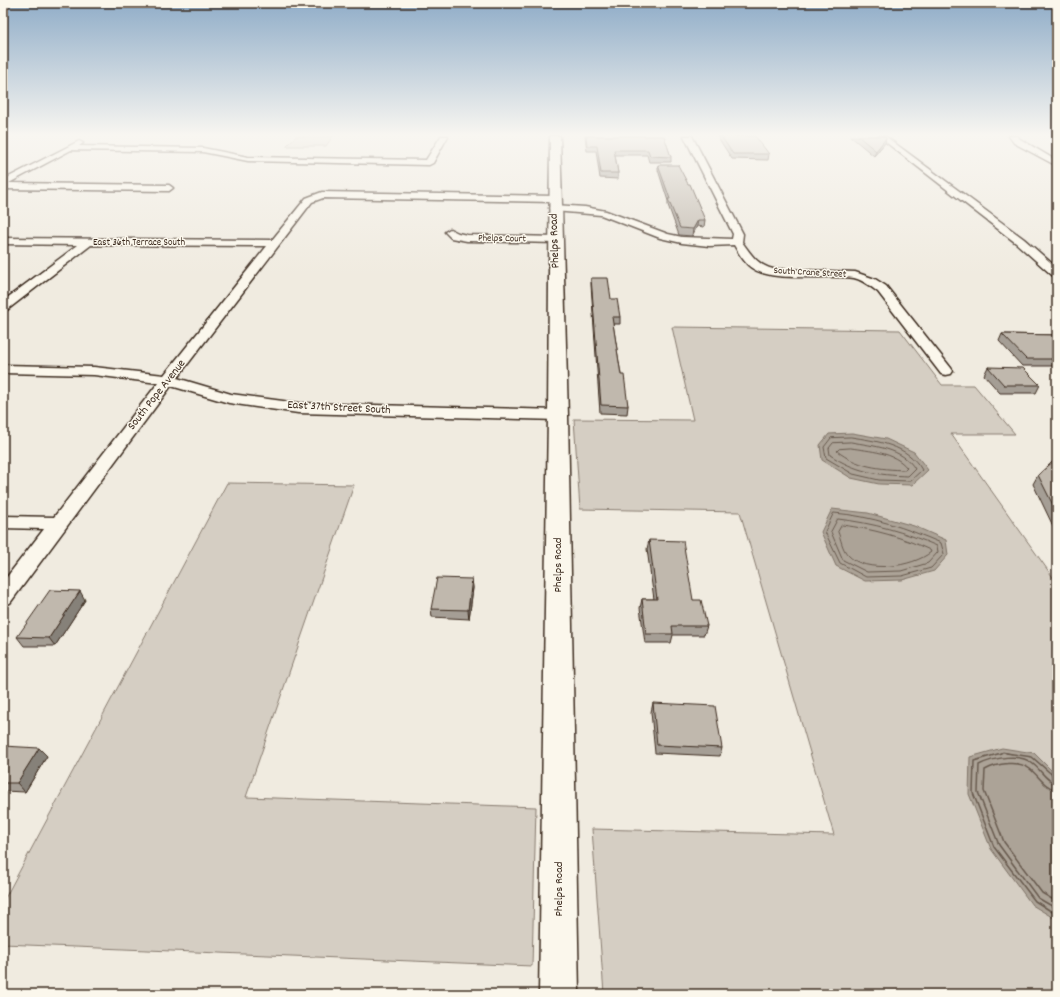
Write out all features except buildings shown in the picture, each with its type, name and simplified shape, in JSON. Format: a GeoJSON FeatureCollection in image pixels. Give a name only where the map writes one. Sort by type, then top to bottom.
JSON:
{"type":"FeatureCollection","features":[{"type":"Feature","properties":{"kind":"street","name":"Phelps Road"},"geometry":{"type":"LineString","coordinates":[[555,183],[558,415],[560,994]]}},
{"type":"Feature","properties":{"kind":"street","name":"South Crane Street"},"geometry":{"type":"LineString","coordinates":[[712,183],[738,234],[737,242],[752,263],[761,269],[773,272],[854,275],[871,281],[882,289],[946,371]]}},
{"type":"Feature","properties":{"kind":"street"},"geometry":{"type":"LineString","coordinates":[[943,183],[1020,241],[1057,274]]}},
{"type":"Feature","properties":{"kind":"street"},"geometry":{"type":"LineString","coordinates":[[3,185],[169,188]]}},
{"type":"Feature","properties":{"kind":"street","name":"South Pope Avenue"},"geometry":{"type":"LineString","coordinates":[[3,597],[168,380],[309,200],[322,195],[554,203]]}},
{"type":"Feature","properties":{"kind":"street"},"geometry":{"type":"LineString","coordinates":[[554,203],[581,210],[603,213],[665,236],[688,241],[715,243],[737,242]]}},
{"type":"Feature","properties":{"kind":"street","name":"Phelps Court"},"geometry":{"type":"LineString","coordinates":[[450,232],[455,236],[467,238],[556,240]]}},
{"type":"Feature","properties":{"kind":"street","name":"East 36th Terrace South"},"geometry":{"type":"LineString","coordinates":[[3,241],[274,243]]}},
{"type":"Feature","properties":{"kind":"street"},"geometry":{"type":"LineString","coordinates":[[3,307],[88,242]]}},
{"type":"Feature","properties":{"kind":"street","name":"East 37th Street South"},"geometry":{"type":"LineString","coordinates":[[3,369],[94,371],[168,380],[229,398],[298,408],[558,415]]}},
{"type":"Feature","properties":{"kind":"street"},"geometry":{"type":"LineString","coordinates":[[3,522],[58,523]]}},
{"type":"Feature","properties":{"kind":"shaded area"},"geometry":{"type":"Polygon","coordinates":[[[672,327],[900,330],[942,385],[974,385],[1015,434],[951,434],[1057,583],[1057,994],[604,994],[592,829],[834,835],[740,512],[580,509],[574,419],[693,420],[672,327]]]}},
{"type":"Feature","properties":{"kind":"shaded area"},"geometry":{"type":"Polygon","coordinates":[[[227,483],[354,485],[246,797],[536,807],[532,966],[3,944],[3,902],[227,483]]]}},
{"type":"Feature","properties":{"kind":"water"},"geometry":{"type":"Polygon","coordinates":[[[852,433],[886,439],[914,452],[928,470],[912,485],[879,484],[851,478],[822,460],[820,445],[829,434],[852,433]]]}},
{"type":"Feature","properties":{"kind":"water"},"geometry":{"type":"Polygon","coordinates":[[[832,509],[868,513],[914,526],[946,540],[948,555],[934,571],[902,580],[865,581],[836,566],[821,532],[832,509]]]}},
{"type":"Feature","properties":{"kind":"water"},"geometry":{"type":"Polygon","coordinates":[[[1002,748],[1034,753],[1057,776],[1057,920],[1032,905],[991,849],[969,794],[970,757],[1002,748]]]}}]}
